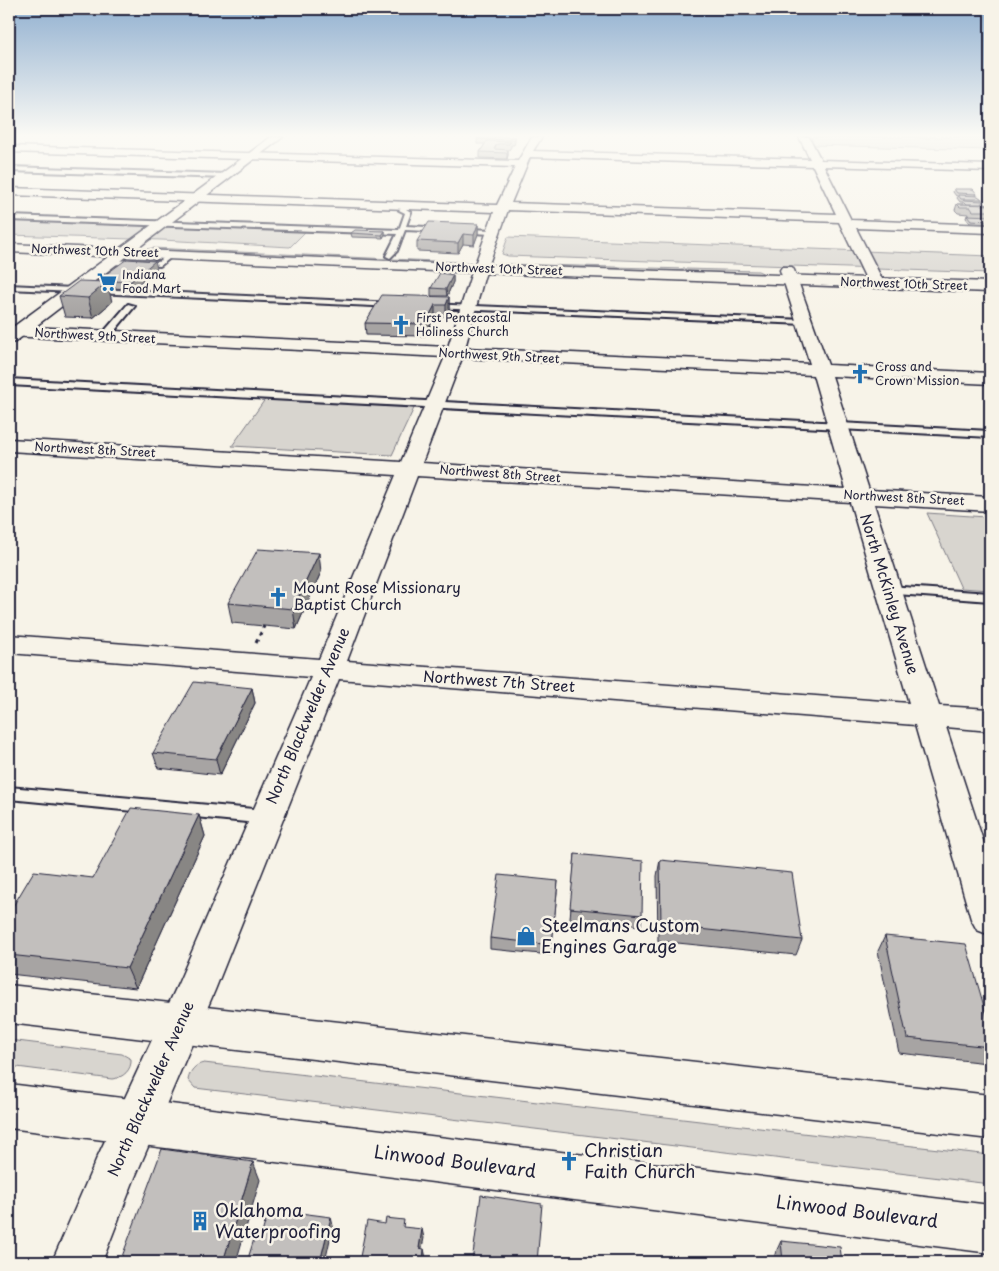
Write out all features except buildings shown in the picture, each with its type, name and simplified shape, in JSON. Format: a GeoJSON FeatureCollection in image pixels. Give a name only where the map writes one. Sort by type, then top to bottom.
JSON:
{"type":"FeatureCollection","features":[{"type":"Feature","properties":{"kind":"street"},"geometry":{"type":"LineString","coordinates":[[143,196],[406,205],[499,215],[846,221],[990,229]]}},
{"type":"Feature","properties":{"kind":"street","name":"North Blackwelder Avenue"},"geometry":{"type":"LineString","coordinates":[[77,1262],[136,1122],[195,990],[329,669],[436,405],[455,354],[481,265],[508,196]]}},
{"type":"Feature","properties":{"kind":"street"},"geometry":{"type":"LineString","coordinates":[[833,196],[874,278]]}},
{"type":"Feature","properties":{"kind":"street"},"geometry":{"type":"LineString","coordinates":[[12,334],[196,198]]}},
{"type":"Feature","properties":{"kind":"street","name":"Northwest 10th Street"},"geometry":{"type":"LineString","coordinates":[[9,239],[130,248],[172,254],[874,278],[990,278]]}},
{"type":"Feature","properties":{"kind":"street","name":"Northwest 10th Street"},"geometry":{"type":"LineString","coordinates":[[9,248],[130,248],[390,256],[481,265]]}},
{"type":"Feature","properties":{"kind":"street","name":"North McKinley Avenue"},"geometry":{"type":"LineString","coordinates":[[789,275],[821,370],[926,715],[988,906]]}},
{"type":"Feature","properties":{"kind":"street","name":"Northwest 10th Street"},"geometry":{"type":"LineString","coordinates":[[874,278],[990,287]]}},
{"type":"Feature","properties":{"kind":"street","name":"Northwest 9th Street"},"geometry":{"type":"LineString","coordinates":[[12,334],[105,336],[990,378]]}},
{"type":"Feature","properties":{"kind":"street","name":"Northwest 8th Street"},"geometry":{"type":"LineString","coordinates":[[9,445],[990,504]]}},
{"type":"Feature","properties":{"kind":"street","name":"Northwest 7th Street"},"geometry":{"type":"LineString","coordinates":[[9,644],[990,720]]}},
{"type":"Feature","properties":{"kind":"street"},"geometry":{"type":"LineString","coordinates":[[9,1004],[990,1116]]}},
{"type":"Feature","properties":{"kind":"street","name":"Linwood Boulevard"},"geometry":{"type":"LineString","coordinates":[[9,1106],[990,1229]]}},
{"type":"Feature","properties":{"kind":"lane"},"geometry":{"type":"LineString","coordinates":[[390,256],[399,242],[401,230],[408,212],[402,210],[406,205]]}},
{"type":"Feature","properties":{"kind":"lane"},"geometry":{"type":"LineString","coordinates":[[9,218],[401,230],[499,215]]}},
{"type":"Feature","properties":{"kind":"lane"},"geometry":{"type":"LineString","coordinates":[[111,262],[160,264],[172,254]]}},
{"type":"Feature","properties":{"kind":"lane"},"geometry":{"type":"LineString","coordinates":[[9,288],[408,305]]}},
{"type":"Feature","properties":{"kind":"lane"},"geometry":{"type":"LineString","coordinates":[[105,336],[117,326],[122,316],[131,306]]}},
{"type":"Feature","properties":{"kind":"lane"},"geometry":{"type":"LineString","coordinates":[[418,306],[805,322]]}},
{"type":"Feature","properties":{"kind":"lane"},"geometry":{"type":"LineString","coordinates":[[9,382],[990,434]]}},
{"type":"Feature","properties":{"kind":"lane"},"geometry":{"type":"LineString","coordinates":[[888,590],[990,597]]}},
{"type":"Feature","properties":{"kind":"lane"},"geometry":{"type":"LineString","coordinates":[[9,793],[266,817]]}},
{"type":"Feature","properties":{"kind":"shaded area"},"geometry":{"type":"Polygon","coordinates":[[[9,219],[307,230],[290,247],[162,240],[9,235],[9,219]]]}},
{"type":"Feature","properties":{"kind":"shaded area"},"geometry":{"type":"Polygon","coordinates":[[[508,237],[990,256],[990,273],[508,256],[502,254],[508,237]]]}},
{"type":"Feature","properties":{"kind":"shaded area"},"geometry":{"type":"Polygon","coordinates":[[[152,248],[457,262],[461,264],[147,250],[152,248]]]}},
{"type":"Feature","properties":{"kind":"shaded area"},"geometry":{"type":"Polygon","coordinates":[[[500,265],[758,271],[765,274],[500,265]]]}},
{"type":"Feature","properties":{"kind":"shaded area"},"geometry":{"type":"Polygon","coordinates":[[[266,398],[415,406],[392,455],[232,446],[266,398]]]}},
{"type":"Feature","properties":{"kind":"shaded area"},"geometry":{"type":"Polygon","coordinates":[[[927,513],[986,517],[990,525],[990,590],[961,588],[927,513]]]}},
{"type":"Feature","properties":{"kind":"shaded area"},"geometry":{"type":"Polygon","coordinates":[[[9,1040],[122,1054],[131,1059],[131,1063],[126,1073],[112,1079],[9,1066],[9,1040]]]}},
{"type":"Feature","properties":{"kind":"shaded area"},"geometry":{"type":"Polygon","coordinates":[[[204,1063],[990,1155],[990,1184],[195,1088],[188,1080],[191,1071],[204,1063]]]}},
{"type":"Feature","properties":{"kind":"place","name":"Indiana Food Mart"},"geometry":{"type":"Point","coordinates":[107,282]}},
{"type":"Feature","properties":{"kind":"place","name":"First Pentecostal Holiness Church"},"geometry":{"type":"Point","coordinates":[401,325]}},
{"type":"Feature","properties":{"kind":"place","name":"Cross and Crown Mission"},"geometry":{"type":"Point","coordinates":[860,374]}},
{"type":"Feature","properties":{"kind":"place","name":"Mount Rose Missionary Baptist Church"},"geometry":{"type":"Point","coordinates":[278,597]}},
{"type":"Feature","properties":{"kind":"place","name":"Steelmans Custom Engines Garage"},"geometry":{"type":"Point","coordinates":[526,936]}},
{"type":"Feature","properties":{"kind":"place","name":"Christian Faith Church"},"geometry":{"type":"Point","coordinates":[569,1161]}},
{"type":"Feature","properties":{"kind":"place","name":"Oklahoma Waterproofing"},"geometry":{"type":"Point","coordinates":[200,1221]}}]}
